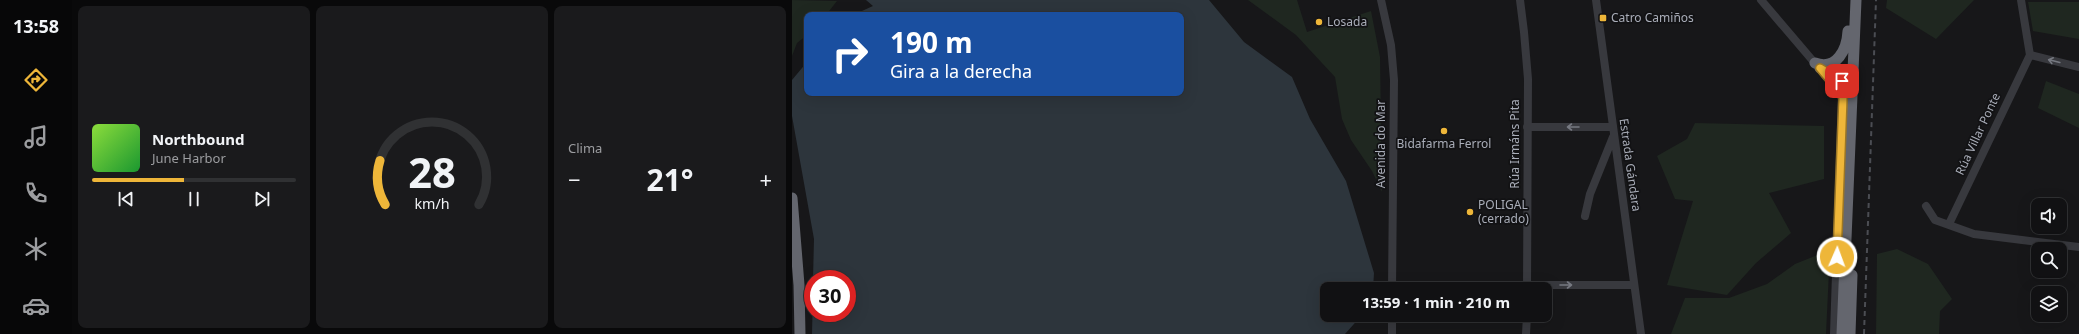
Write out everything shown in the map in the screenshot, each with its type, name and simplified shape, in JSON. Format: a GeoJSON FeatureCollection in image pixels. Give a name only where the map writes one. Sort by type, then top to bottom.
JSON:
{"type":"FeatureCollection","features":[{"type":"Feature","properties":{"kind":"highway"},"geometry":{"type":"LineString","coordinates":[[1818,65],[1831,64],[1836,61],[1843,52],[1848,40],[1850,0]]}},
{"type":"Feature","properties":{"kind":"highway"},"geometry":{"type":"LineString","coordinates":[[1842,334],[1856,0]]}},
{"type":"Feature","properties":{"kind":"highway"},"geometry":{"type":"LineString","coordinates":[[1850,334],[1862,0]]}},
{"type":"Feature","properties":{"kind":"highway"},"geometry":{"type":"LineString","coordinates":[[1818,65],[1842,81],[1849,87],[1851,92]]}},
{"type":"Feature","properties":{"kind":"highway"},"geometry":{"type":"LineString","coordinates":[[792,198],[799,285],[800,334]]}},
{"type":"Feature","properties":{"kind":"highway"},"geometry":{"type":"LineString","coordinates":[[792,302],[792,334]]}},
{"type":"Feature","properties":{"kind":"street","name":"Avenida do Mar"},"geometry":{"type":"LineString","coordinates":[[1381,0],[1391,45],[1394,80],[1392,282]]}},
{"type":"Feature","properties":{"kind":"street","name":"Rúa Irmáns Pita"},"geometry":{"type":"LineString","coordinates":[[1520,0],[1528,79],[1527,282]]}},
{"type":"Feature","properties":{"kind":"street","name":"Estrada Gándara"},"geometry":{"type":"LineString","coordinates":[[1596,0],[1640,334]]}},
{"type":"Feature","properties":{"kind":"street"},"geometry":{"type":"LineString","coordinates":[[1761,0],[1818,65],[1840,92],[1843,98],[1834,334]]}},
{"type":"Feature","properties":{"kind":"street"},"geometry":{"type":"LineString","coordinates":[[2021,0],[2030,55],[2079,67]]}},
{"type":"Feature","properties":{"kind":"street","name":"Rúa Villar Ponte"},"geometry":{"type":"LineString","coordinates":[[1949,224],[2030,55]]}},
{"type":"Feature","properties":{"kind":"street"},"geometry":{"type":"LineString","coordinates":[[1527,127],[1612,127]]}},
{"type":"Feature","properties":{"kind":"street"},"geometry":{"type":"LineString","coordinates":[[1585,216],[1592,188],[1613,136]]}},
{"type":"Feature","properties":{"kind":"street"},"geometry":{"type":"LineString","coordinates":[[1926,206],[1935,220],[1974,234],[2079,247]]}},
{"type":"Feature","properties":{"kind":"street"},"geometry":{"type":"LineString","coordinates":[[1552,287],[1634,285]]}},
{"type":"Feature","properties":{"kind":"street"},"geometry":{"type":"LineString","coordinates":[[1392,322],[1392,334]]}},
{"type":"Feature","properties":{"kind":"street"},"geometry":{"type":"LineString","coordinates":[[1526,322],[1526,334]]}},
{"type":"Feature","properties":{"kind":"shaded area"},"geometry":{"type":"Polygon","coordinates":[[[792,0],[837,1],[828,12],[804,12],[804,37],[797,43],[792,56],[792,0]]]}},
{"type":"Feature","properties":{"kind":"shaded area"},"geometry":{"type":"Polygon","coordinates":[[[866,0],[1209,0],[1244,42],[1292,77],[1310,119],[1346,181],[1374,273],[1373,282],[1320,282],[1320,322],[1356,322],[1345,334],[812,334],[812,322],[856,322],[856,270],[813,270],[814,239],[792,116],[792,80],[804,66],[804,96],[1184,96],[1184,12],[860,12],[873,6],[866,0]]]}},
{"type":"Feature","properties":{"kind":"shaded area"},"geometry":{"type":"Polygon","coordinates":[[[1248,0],[1297,0],[1307,32],[1371,11],[1380,57],[1382,192],[1372,171],[1351,140],[1342,119],[1335,77],[1296,35],[1248,0]]]}},
{"type":"Feature","properties":{"kind":"shaded area"},"geometry":{"type":"Polygon","coordinates":[[[1887,0],[1974,0],[1936,39],[1886,8],[1887,0]]]}},
{"type":"Feature","properties":{"kind":"shaded area"},"geometry":{"type":"Polygon","coordinates":[[[2028,2],[2079,2],[2079,39],[2033,31],[2028,2]]]}},
{"type":"Feature","properties":{"kind":"shaded area"},"geometry":{"type":"Polygon","coordinates":[[[2046,81],[2079,94],[2079,128],[2038,108],[2046,81]]]}},
{"type":"Feature","properties":{"kind":"shaded area"},"geometry":{"type":"Polygon","coordinates":[[[1695,123],[1824,126],[1824,179],[1769,193],[1791,233],[1756,263],[1727,295],[1667,285],[1693,201],[1675,199],[1657,156],[1687,139],[1695,123]]]}},
{"type":"Feature","properties":{"kind":"shaded area"},"geometry":{"type":"Polygon","coordinates":[[[1897,249],[1928,264],[1952,299],[1940,311],[1939,334],[1876,334],[1877,254],[1897,249]]]}},
{"type":"Feature","properties":{"kind":"shaded area"},"geometry":{"type":"Polygon","coordinates":[[[1830,250],[1826,334],[1671,334],[1685,298],[1729,298],[1767,284],[1795,264],[1830,250]]]}},
{"type":"Feature","properties":{"kind":"railway"},"geometry":{"type":"LineString","coordinates":[[1864,334],[1876,0]]}},
{"type":"Feature","properties":{"kind":"place","name":"Catro Camiños"},"geometry":{"type":"Point","coordinates":[1603,18]}},
{"type":"Feature","properties":{"kind":"place","name":"Losada"},"geometry":{"type":"Point","coordinates":[1319,22]}},
{"type":"Feature","properties":{"kind":"place","name":"Bidafarma Ferrol"},"geometry":{"type":"Point","coordinates":[1444,131]}},
{"type":"Feature","properties":{"kind":"place","name":"POLIGAL (cerrado)"},"geometry":{"type":"Point","coordinates":[1470,212]}},
{"type":"Feature","properties":{"kind":"route"},"geometry":{"type":"LineString","coordinates":[[1837,257],[1843,98],[1842,94],[1820,68],[1834,74],[1842,81]]}}]}
